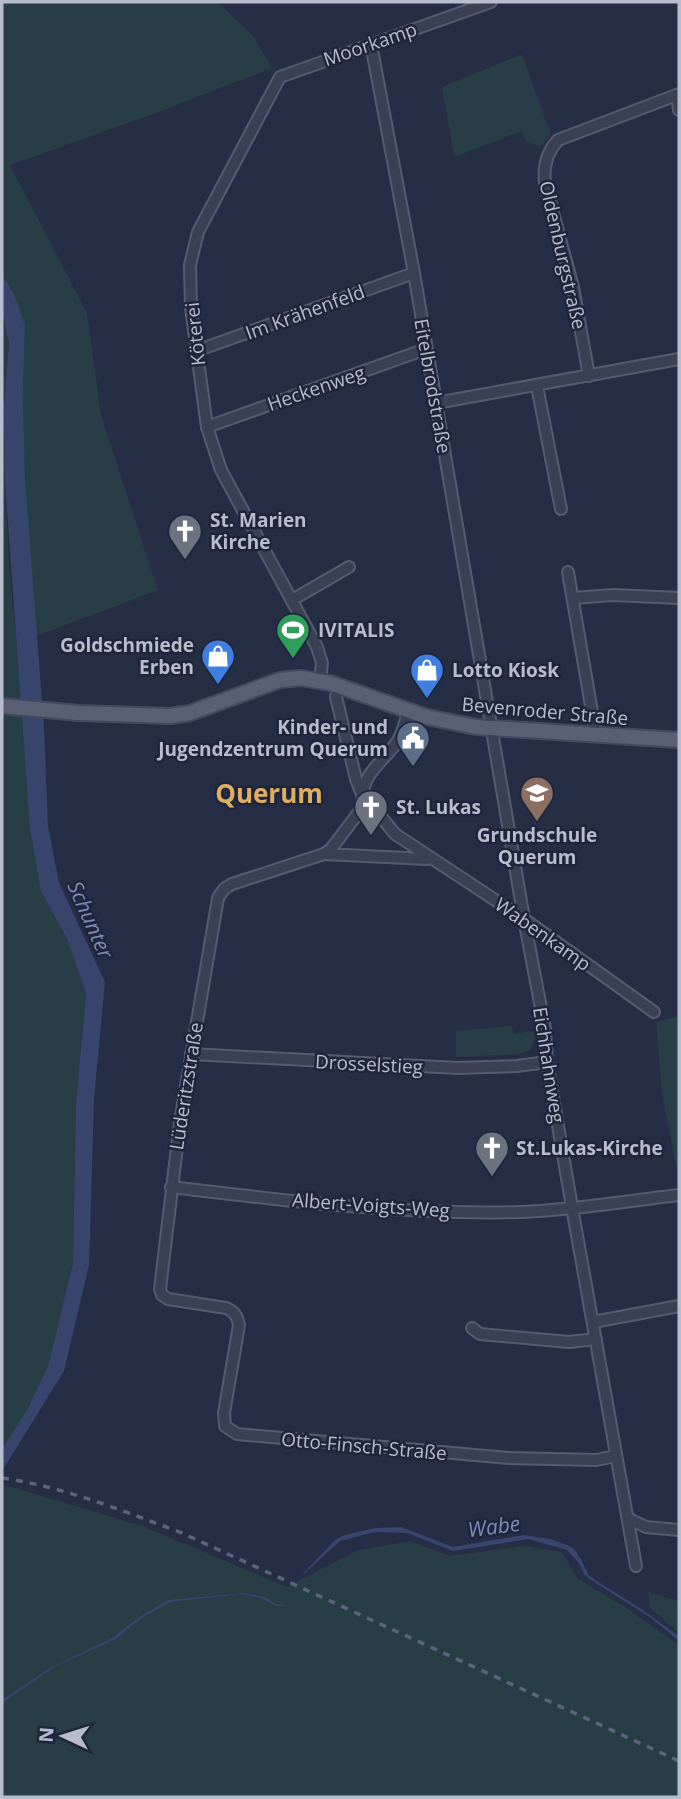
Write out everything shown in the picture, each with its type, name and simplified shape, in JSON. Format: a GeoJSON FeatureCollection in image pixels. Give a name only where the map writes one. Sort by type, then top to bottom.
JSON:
{"type":"FeatureCollection","features":[{"type":"Feature","properties":{"kind":"main road","name":"Bevenroder Straße"},"geometry":{"type":"LineString","coordinates":[[2,706],[47,711],[170,716],[190,713],[280,680],[301,678],[320,681],[443,721],[491,729],[679,740]]}},
{"type":"Feature","properties":{"kind":"street","name":"Moorkamp"},"geometry":{"type":"LineString","coordinates":[[288,73],[491,2]]}},
{"type":"Feature","properties":{"kind":"street","name":"Eitelbrodstraße"},"geometry":{"type":"LineString","coordinates":[[371,44],[414,273],[491,729]]}},
{"type":"Feature","properties":{"kind":"street","name":"Köterei"},"geometry":{"type":"LineString","coordinates":[[288,73],[277,81],[198,232],[190,265],[190,284],[207,427],[221,470],[321,655],[320,681]]}},
{"type":"Feature","properties":{"kind":"street"},"geometry":{"type":"LineString","coordinates":[[678,94],[679,110]]}},
{"type":"Feature","properties":{"kind":"street","name":"Oldenburgstraße"},"geometry":{"type":"LineString","coordinates":[[589,376],[573,287],[545,183],[546,162],[558,140],[678,94]]}},
{"type":"Feature","properties":{"kind":"street","name":"Im Krähenfeld"},"geometry":{"type":"LineString","coordinates":[[196,351],[414,273]]}},
{"type":"Feature","properties":{"kind":"street","name":"Heckenweg"},"geometry":{"type":"LineString","coordinates":[[207,427],[426,349]]}},
{"type":"Feature","properties":{"kind":"street"},"geometry":{"type":"LineString","coordinates":[[436,403],[679,359]]}},
{"type":"Feature","properties":{"kind":"street"},"geometry":{"type":"LineString","coordinates":[[537,386],[561,509]]}},
{"type":"Feature","properties":{"kind":"street"},"geometry":{"type":"LineString","coordinates":[[292,600],[349,567]]}},
{"type":"Feature","properties":{"kind":"street"},"geometry":{"type":"LineString","coordinates":[[568,572],[596,735]]}},
{"type":"Feature","properties":{"kind":"street"},"geometry":{"type":"LineString","coordinates":[[573,598],[613,595],[679,598]]}},
{"type":"Feature","properties":{"kind":"street"},"geometry":{"type":"LineString","coordinates":[[324,854],[331,849],[362,808],[361,792],[336,697],[339,687]]}},
{"type":"Feature","properties":{"kind":"street"},"geometry":{"type":"LineString","coordinates":[[361,792],[365,780],[398,739],[409,711]]}},
{"type":"Feature","properties":{"kind":"street","name":"Eichhahnweg"},"geometry":{"type":"LineString","coordinates":[[491,729],[636,1566]]}},
{"type":"Feature","properties":{"kind":"street","name":"Wabenkamp"},"geometry":{"type":"LineString","coordinates":[[361,792],[395,834],[524,919],[654,1012]]}},
{"type":"Feature","properties":{"kind":"street"},"geometry":{"type":"LineString","coordinates":[[324,854],[430,859]]}},
{"type":"Feature","properties":{"kind":"street","name":"Lüderitzstraße"},"geometry":{"type":"LineString","coordinates":[[237,1317],[226,1308],[168,1299],[162,1295],[160,1279],[171,1186],[216,905],[220,894],[232,884],[324,854]]}},
{"type":"Feature","properties":{"kind":"street","name":"Drosselstieg"},"geometry":{"type":"LineString","coordinates":[[191,1054],[458,1068],[547,1062]]}},
{"type":"Feature","properties":{"kind":"street","name":"Albert-Voigts-Weg"},"geometry":{"type":"LineString","coordinates":[[171,1186],[290,1200],[393,1208],[521,1212],[679,1195]]}},
{"type":"Feature","properties":{"kind":"street"},"geometry":{"type":"LineString","coordinates":[[593,1322],[679,1306]]}},
{"type":"Feature","properties":{"kind":"street","name":"Otto-Finsch-Straße"},"geometry":{"type":"LineString","coordinates":[[237,1317],[239,1325],[224,1413],[225,1426],[237,1434],[509,1458],[596,1460],[616,1457]]}},
{"type":"Feature","properties":{"kind":"street"},"geometry":{"type":"LineString","coordinates":[[472,1328],[480,1334],[556,1341],[596,1339]]}},
{"type":"Feature","properties":{"kind":"street"},"geometry":{"type":"LineString","coordinates":[[629,1519],[646,1527],[679,1530]]}},
{"type":"Feature","properties":{"kind":"shaded area"},"geometry":{"type":"Polygon","coordinates":[[[2,2],[218,2],[253,36],[272,68],[10,165],[87,313],[101,415],[158,590],[36,636],[25,478],[25,325],[2,275],[2,2]]]}},
{"type":"Feature","properties":{"kind":"shaded area"},"geometry":{"type":"Polygon","coordinates":[[[522,54],[551,135],[541,146],[526,142],[522,131],[454,157],[442,87],[522,54]]]}},
{"type":"Feature","properties":{"kind":"shaded area"},"geometry":{"type":"Polygon","coordinates":[[[2,311],[9,343],[5,408],[5,482],[9,565],[41,891],[67,939],[86,993],[76,1103],[73,1263],[48,1366],[27,1410],[2,1449],[2,311]]]}},
{"type":"Feature","properties":{"kind":"shaded area"},"geometry":{"type":"Polygon","coordinates":[[[679,1016],[677,1171],[662,1092],[656,1022],[679,1016]]]}},
{"type":"Feature","properties":{"kind":"shaded area"},"geometry":{"type":"Polygon","coordinates":[[[512,1026],[513,1034],[535,1031],[530,1050],[519,1054],[456,1057],[456,1031],[512,1026]]]}},
{"type":"Feature","properties":{"kind":"shaded area"},"geometry":{"type":"Polygon","coordinates":[[[2,1484],[145,1527],[287,1587],[356,1551],[409,1541],[449,1556],[525,1546],[562,1552],[578,1579],[622,1605],[679,1645],[679,1797],[2,1797],[2,1703],[56,1666],[116,1639],[143,1617],[171,1602],[242,1594],[274,1605],[265,1597],[244,1593],[168,1600],[139,1617],[112,1638],[50,1668],[2,1700],[2,1484]]]}},
{"type":"Feature","properties":{"kind":"shaded area"},"geometry":{"type":"Polygon","coordinates":[[[648,1592],[679,1601],[679,1633],[650,1608],[648,1592]]]}},
{"type":"Feature","properties":{"kind":"water"},"geometry":{"type":"Polygon","coordinates":[[[2,275],[14,294],[25,325],[25,478],[44,727],[48,826],[59,883],[105,982],[94,1099],[89,1265],[64,1371],[2,1471],[2,1449],[27,1410],[48,1366],[73,1263],[76,1103],[86,993],[67,939],[41,891],[30,828],[5,482],[4,408],[9,343],[2,310],[2,275]]]}},
{"type":"Feature","properties":{"kind":"water"},"geometry":{"type":"Polygon","coordinates":[[[401,1527],[453,1547],[524,1535],[550,1539],[572,1547],[585,1572],[679,1636],[679,1641],[651,1618],[588,1578],[567,1550],[528,1539],[453,1551],[407,1533],[375,1532],[340,1541],[298,1579],[336,1539],[376,1528],[401,1527]]]}},
{"type":"Feature","properties":{"kind":"water"},"geometry":{"type":"Polygon","coordinates":[[[244,1593],[265,1597],[275,1604],[283,1605],[288,1596],[283,1606],[276,1606],[263,1599],[242,1594],[171,1602],[143,1617],[116,1639],[56,1666],[2,1703],[2,1700],[50,1668],[112,1638],[139,1617],[168,1600],[244,1593]]]}},
{"type":"Feature","properties":{"kind":"waterway","name":"Wabe"},"geometry":{"type":"LineString","coordinates":[[579,1559],[586,1574]]}},
{"type":"Feature","properties":{"kind":"railway"},"geometry":{"type":"LineString","coordinates":[[2,1478],[71,1494],[182,1533],[679,1761]]}},
{"type":"Feature","properties":{"kind":"place","name":"St. Marien Kirche"},"geometry":{"type":"Point","coordinates":[185,561]}},
{"type":"Feature","properties":{"kind":"place","name":"IVITALIS"},"geometry":{"type":"Point","coordinates":[293,660]}},
{"type":"Feature","properties":{"kind":"place","name":"Goldschmiede Erben"},"geometry":{"type":"Point","coordinates":[218,686]}},
{"type":"Feature","properties":{"kind":"place","name":"Lotto Kiosk"},"geometry":{"type":"Point","coordinates":[427,700]}},
{"type":"Feature","properties":{"kind":"place","name":"Kinder- und Jugendzentrum Querum"},"geometry":{"type":"Point","coordinates":[413,768]}},
{"type":"Feature","properties":{"kind":"place","name":"Grundschule Querum"},"geometry":{"type":"Point","coordinates":[537,823]}},
{"type":"Feature","properties":{"kind":"place","name":"St. Lukas"},"geometry":{"type":"Point","coordinates":[371,837]}},
{"type":"Feature","properties":{"kind":"place","name":"St.Lukas-Kirche"},"geometry":{"type":"Point","coordinates":[492,1178]}},
{"type":"Feature","properties":{"kind":"district","name":"Querum"},"geometry":{"type":"Point","coordinates":[269,794]}},
{"type":"Feature","properties":{"kind":"water label","name":"Schunter"},"geometry":{"type":"Point","coordinates":[90,920]}}]}
